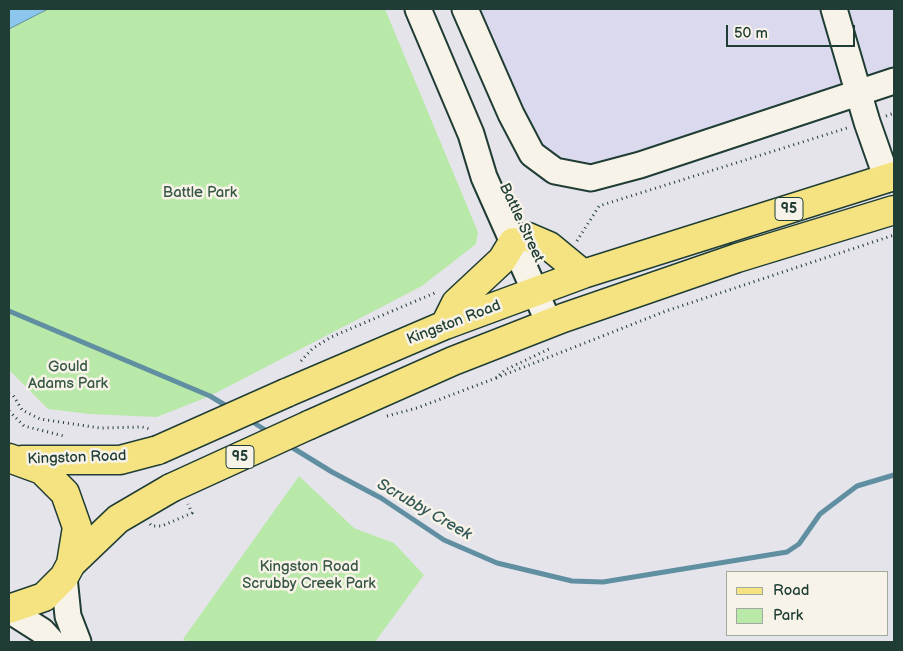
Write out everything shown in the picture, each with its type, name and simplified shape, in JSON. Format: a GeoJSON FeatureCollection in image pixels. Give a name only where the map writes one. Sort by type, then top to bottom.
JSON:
{"type":"FeatureCollection","features":[{"type":"Feature","properties":{"kind":"main road","name":"Kingston Road"},"geometry":{"type":"LineString","coordinates":[[14,459],[120,460],[158,450],[445,326],[583,274],[891,178]]}},
{"type":"Feature","properties":{"kind":"main road","name":"95"},"geometry":{"type":"LineString","coordinates":[[9,610],[44,597],[118,518],[171,488],[453,361],[556,329],[737,258],[894,210]]}},
{"type":"Feature","properties":{"kind":"main road"},"geometry":{"type":"LineString","coordinates":[[445,326],[456,303],[492,270],[520,239],[549,246],[560,258],[583,274]]}},
{"type":"Feature","properties":{"kind":"main road","name":"95"},"geometry":{"type":"LineString","coordinates":[[14,459],[42,470],[65,492],[77,527],[68,570]]}},
{"type":"Feature","properties":{"kind":"street","name":"Battle Street"},"geometry":{"type":"LineString","coordinates":[[418,9],[472,134],[484,177],[520,239],[543,289],[556,329]]}},
{"type":"Feature","properties":{"kind":"street"},"geometry":{"type":"LineString","coordinates":[[465,9],[511,114],[532,154],[555,171],[591,178],[640,164],[894,81]]}},
{"type":"Feature","properties":{"kind":"street"},"geometry":{"type":"LineString","coordinates":[[834,9],[867,122],[891,178]]}},
{"type":"Feature","properties":{"kind":"street"},"geometry":{"type":"LineString","coordinates":[[68,570],[68,616],[78,642]]}},
{"type":"Feature","properties":{"kind":"street"},"geometry":{"type":"LineString","coordinates":[[9,610],[42,631],[52,642]]}},
{"type":"Feature","properties":{"kind":"path"},"geometry":{"type":"LineString","coordinates":[[560,258],[572,242],[579,240],[599,206],[894,113]]}},
{"type":"Feature","properties":{"kind":"path"},"geometry":{"type":"LineString","coordinates":[[383,417],[417,408],[666,311],[894,235]]}},
{"type":"Feature","properties":{"kind":"path"},"geometry":{"type":"LineString","coordinates":[[298,364],[312,350],[331,337],[444,290]]}},
{"type":"Feature","properties":{"kind":"path"},"geometry":{"type":"LineString","coordinates":[[646,312],[666,311]]}},
{"type":"Feature","properties":{"kind":"path"},"geometry":{"type":"LineString","coordinates":[[496,378],[556,329]]}},
{"type":"Feature","properties":{"kind":"path"},"geometry":{"type":"LineString","coordinates":[[9,411],[24,426],[70,436]]}},
{"type":"Feature","properties":{"kind":"shaded area"},"geometry":{"type":"Polygon","coordinates":[[[461,9],[894,9],[894,87],[542,183],[461,9]]]}},
{"type":"Feature","properties":{"kind":"green space","name":"Battle Park"},"geometry":{"type":"Polygon","coordinates":[[[9,9],[385,9],[478,232],[476,244],[422,286],[210,396],[157,417],[90,414],[48,409],[9,370],[9,9]]]}},
{"type":"Feature","properties":{"kind":"green space","name":"Kingston Road Scrubby Creek Park"},"geometry":{"type":"Polygon","coordinates":[[[299,476],[354,528],[394,543],[424,575],[375,642],[187,642],[183,639],[299,476]]]}},
{"type":"Feature","properties":{"kind":"water"},"geometry":{"type":"Polygon","coordinates":[[[9,9],[48,9],[9,29],[9,9]]]}},
{"type":"Feature","properties":{"kind":"waterway","name":"Scrubby Creek"},"geometry":{"type":"LineString","coordinates":[[9,311],[210,396],[230,408]]}},
{"type":"Feature","properties":{"kind":"waterway","name":"Scrubby Creek"},"geometry":{"type":"LineString","coordinates":[[248,419],[270,433]]}},
{"type":"Feature","properties":{"kind":"waterway","name":"Scrubby Creek"},"geometry":{"type":"LineString","coordinates":[[288,445],[332,472],[381,498],[444,540],[497,563],[572,581],[603,582],[787,552],[799,544],[820,514],[857,486],[894,475]]}},
{"type":"Feature","properties":{"kind":"park label","name":"Gould Adams Park"},"geometry":{"type":"Point","coordinates":[68,376]}}]}
